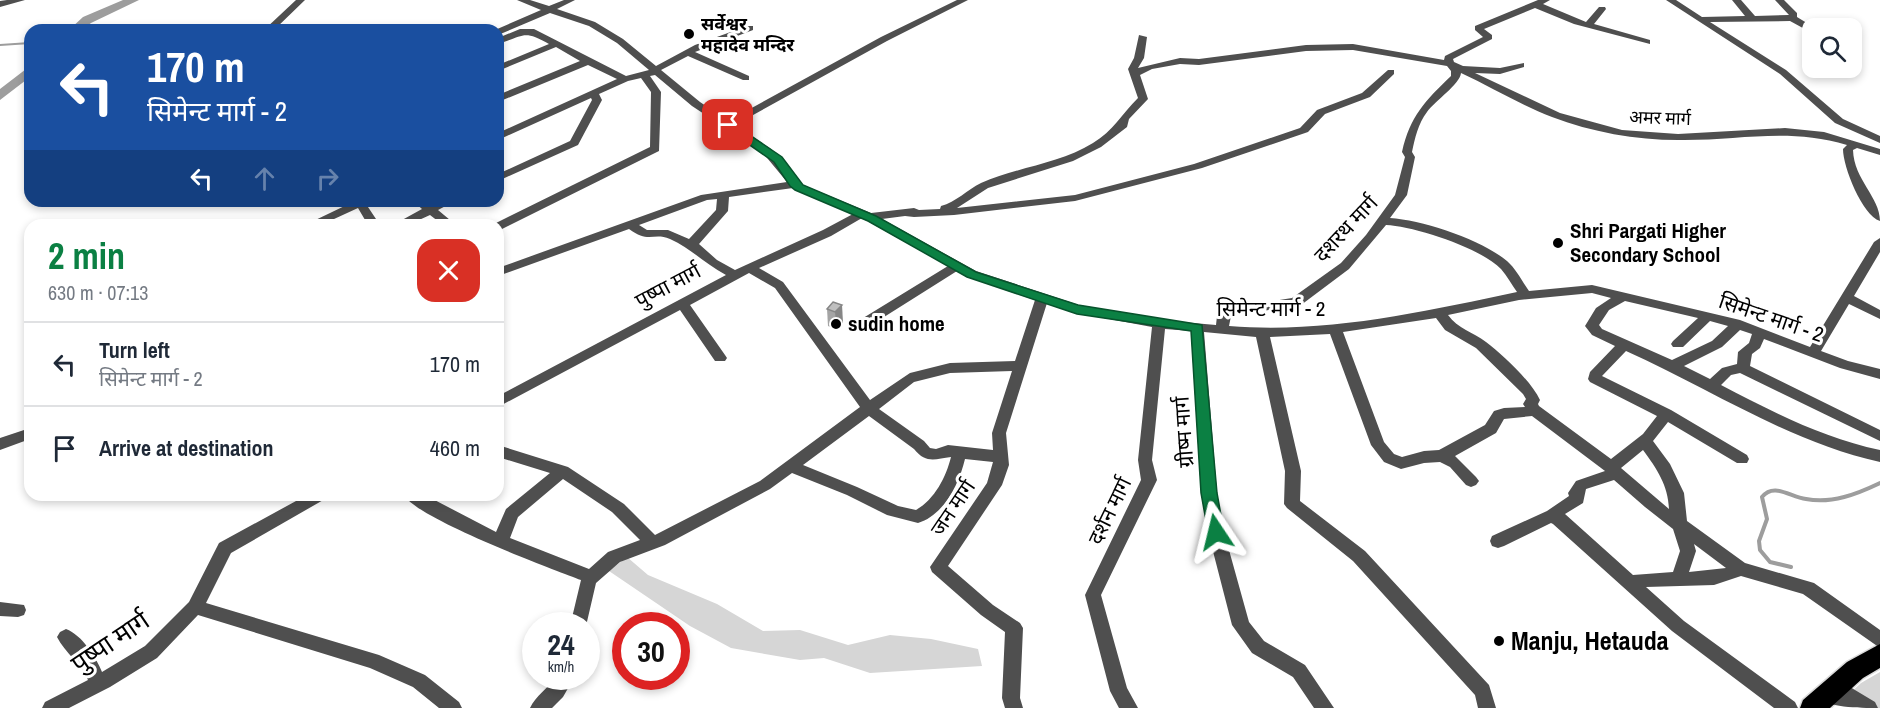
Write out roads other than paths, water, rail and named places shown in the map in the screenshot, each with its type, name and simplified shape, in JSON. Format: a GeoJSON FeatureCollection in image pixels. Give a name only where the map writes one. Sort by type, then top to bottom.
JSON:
{"type":"FeatureCollection","features":[{"type":"Feature","properties":{"kind":"highway"},"geometry":{"type":"LineString","coordinates":[[1824,697],[1855,669],[1880,655]]}},
{"type":"Feature","properties":{"kind":"street"},"geometry":{"type":"LineString","coordinates":[[0,4],[21,0]]}},
{"type":"Feature","properties":{"kind":"street"},"geometry":{"type":"LineString","coordinates":[[275,24],[301,0]]}},
{"type":"Feature","properties":{"kind":"street"},"geometry":{"type":"LineString","coordinates":[[504,270],[705,197],[794,184],[778,160],[696,104],[628,46],[592,24],[521,0]]}},
{"type":"Feature","properties":{"kind":"street"},"geometry":{"type":"LineString","coordinates":[[504,29],[572,0]]}},
{"type":"Feature","properties":{"kind":"street"},"geometry":{"type":"LineString","coordinates":[[728,125],[884,39],[964,0]]}},
{"type":"Feature","properties":{"kind":"street"},"geometry":{"type":"LineString","coordinates":[[1671,0],[1704,19],[1783,72],[1839,121],[1880,140]]}},
{"type":"Feature","properties":{"kind":"street"},"geometry":{"type":"LineString","coordinates":[[1736,0],[1753,19]]}},
{"type":"Feature","properties":{"kind":"street"},"geometry":{"type":"LineString","coordinates":[[1779,0],[1794,15],[1792,18]]}},
{"type":"Feature","properties":{"kind":"street"},"geometry":{"type":"LineString","coordinates":[[1453,66],[1448,58],[1489,37],[1478,28],[1541,2],[1588,25],[1647,42]]}},
{"type":"Feature","properties":{"kind":"street"},"geometry":{"type":"LineString","coordinates":[[1588,25],[1602,9]]}},
{"type":"Feature","properties":{"kind":"street"},"geometry":{"type":"LineString","coordinates":[[1704,19],[1792,18],[1802,24]]}},
{"type":"Feature","properties":{"kind":"street"},"geometry":{"type":"LineString","coordinates":[[504,134],[625,79],[645,76],[689,53],[750,28]]}},
{"type":"Feature","properties":{"kind":"street"},"geometry":{"type":"LineString","coordinates":[[504,39],[520,32],[534,32],[625,79]]}},
{"type":"Feature","properties":{"kind":"street"},"geometry":{"type":"LineString","coordinates":[[865,215],[951,207],[984,186],[1069,159],[1098,146],[1123,125],[1125,118],[1143,99],[1134,73],[1142,37]]}},
{"type":"Feature","properties":{"kind":"street"},"geometry":{"type":"LineString","coordinates":[[504,66],[556,44]]}},
{"type":"Feature","properties":{"kind":"street"},"geometry":{"type":"LineString","coordinates":[[1134,73],[1149,67],[1180,61],[1199,62],[1316,47],[1353,47],[1453,66],[1500,71],[1521,65]]}},
{"type":"Feature","properties":{"kind":"street"},"geometry":{"type":"LineString","coordinates":[[689,53],[746,78]]}},
{"type":"Feature","properties":{"kind":"street"},"geometry":{"type":"LineString","coordinates":[[905,212],[914,214],[954,213],[1075,198],[1198,166],[1304,130],[1321,112],[1366,95],[1392,68],[1412,58]]}},
{"type":"Feature","properties":{"kind":"street"},"geometry":{"type":"LineString","coordinates":[[504,96],[588,61]]}},
{"type":"Feature","properties":{"kind":"street","name":"अमर मार्ग"},"geometry":{"type":"LineString","coordinates":[[1453,66],[1556,115],[1622,134],[1678,137],[1785,131],[1824,135],[1880,152]]}},
{"type":"Feature","properties":{"kind":"street","name":"दशरथ मार्ग"},"geometry":{"type":"LineString","coordinates":[[1222,330],[1223,316],[1227,312],[1296,302],[1345,266],[1384,221],[1401,195],[1410,157],[1407,152],[1410,134],[1422,108],[1456,77],[1453,66]]}},
{"type":"Feature","properties":{"kind":"street"},"geometry":{"type":"LineString","coordinates":[[504,224],[655,149],[656,92],[645,76]]}},
{"type":"Feature","properties":{"kind":"street"},"geometry":{"type":"LineString","coordinates":[[504,175],[574,143],[597,100],[594,94]]}},
{"type":"Feature","properties":{"kind":"street"},"geometry":{"type":"LineString","coordinates":[[1855,145],[1848,148],[1847,158],[1862,194],[1880,218]]}},
{"type":"Feature","properties":{"kind":"street","name":"सिमेन्ट मार्ग - 2"},"geometry":{"type":"LineString","coordinates":[[794,184],[865,215],[972,274],[1077,309],[1160,324],[1262,333],[1335,328],[1411,319],[1525,295],[1593,289],[1738,324],[1845,365],[1880,374]]}},
{"type":"Feature","properties":{"kind":"street"},"geometry":{"type":"LineString","coordinates":[[691,245],[722,212],[723,194]]}},
{"type":"Feature","properties":{"kind":"street"},"geometry":{"type":"LineString","coordinates":[[324,219],[351,207]]}},
{"type":"Feature","properties":{"kind":"street"},"geometry":{"type":"LineString","coordinates":[[427,207],[442,219]]}},
{"type":"Feature","properties":{"kind":"street"},"geometry":{"type":"LineString","coordinates":[[412,219],[437,207]]}},
{"type":"Feature","properties":{"kind":"street","name":"पुष्पा मार्ग"},"geometry":{"type":"LineString","coordinates":[[504,399],[735,275],[865,215]]}},
{"type":"Feature","properties":{"kind":"street"},"geometry":{"type":"LineString","coordinates":[[1384,221],[1458,239],[1478,249],[1503,264],[1525,295]]}},
{"type":"Feature","properties":{"kind":"street"},"geometry":{"type":"LineString","coordinates":[[632,225],[644,234],[668,234],[691,245],[713,263],[735,275]]}},
{"type":"Feature","properties":{"kind":"street"},"geometry":{"type":"LineString","coordinates":[[1814,352],[1880,242]]}},
{"type":"Feature","properties":{"kind":"street"},"geometry":{"type":"LineString","coordinates":[[860,326],[956,266]]}},
{"type":"Feature","properties":{"kind":"street"},"geometry":{"type":"LineString","coordinates":[[749,268],[779,285],[869,410],[919,445],[925,453],[936,455],[948,451],[1000,457]]}},
{"type":"Feature","properties":{"kind":"street"},"geometry":{"type":"LineString","coordinates":[[1626,296],[1612,301],[1595,315],[1592,326],[1597,332],[1712,386],[1788,428],[1825,442],[1874,455],[1880,466]]}},
{"type":"Feature","properties":{"kind":"street"},"geometry":{"type":"LineString","coordinates":[[1847,298],[1880,315]]}},
{"type":"Feature","properties":{"kind":"street","name":"जन मार्ग"},"geometry":{"type":"LineString","coordinates":[[1014,708],[1011,698],[1014,628],[987,610],[938,567],[994,484],[1001,465],[999,433],[1042,299]]}},
{"type":"Feature","properties":{"kind":"street"},"geometry":{"type":"LineString","coordinates":[[682,304],[720,358]]}},
{"type":"Feature","properties":{"kind":"street"},"geometry":{"type":"LineString","coordinates":[[1439,312],[1450,327],[1481,345],[1529,391],[1533,400],[1530,404],[1534,410],[1740,569],[1808,588],[1880,640]]}},
{"type":"Feature","properties":{"kind":"street"},"geometry":{"type":"LineString","coordinates":[[1678,344],[1707,316]]}},
{"type":"Feature","properties":{"kind":"street","name":"दर्शन मार्ग"},"geometry":{"type":"LineString","coordinates":[[1129,708],[1119,692],[1093,595],[1149,480],[1145,460],[1160,324]]}},
{"type":"Feature","properties":{"kind":"street"},"geometry":{"type":"LineString","coordinates":[[1672,366],[1717,344],[1738,324]]}},
{"type":"Feature","properties":{"kind":"street","name":"ग्रीष्म मार्ग"},"geometry":{"type":"LineString","coordinates":[[1197,328],[1209,493],[1216,532],[1241,625],[1258,647],[1299,671],[1325,708]]}},
{"type":"Feature","properties":{"kind":"street"},"geometry":{"type":"LineString","coordinates":[[1335,328],[1343,355],[1383,452],[1401,463],[1432,454],[1443,455],[1461,468],[1471,481]]}},
{"type":"Feature","properties":{"kind":"street"},"geometry":{"type":"LineString","coordinates":[[1741,368],[1745,363],[1745,352],[1755,345],[1759,332]]}},
{"type":"Feature","properties":{"kind":"street"},"geometry":{"type":"LineString","coordinates":[[1262,333],[1293,471],[1292,504],[1359,556],[1483,691],[1487,708]]}},
{"type":"Feature","properties":{"kind":"street"},"geometry":{"type":"LineString","coordinates":[[1624,345],[1595,375],[1595,379],[1666,414],[1742,459]]}},
{"type":"Feature","properties":{"kind":"street"},"geometry":{"type":"LineString","coordinates":[[581,612],[589,579],[614,557],[653,543],[765,485],[910,378],[931,370],[1020,366]]}},
{"type":"Feature","properties":{"kind":"street"},"geometry":{"type":"LineString","coordinates":[[1712,386],[1731,368],[1741,368],[1880,436]]}},
{"type":"Feature","properties":{"kind":"street"},"geometry":{"type":"LineString","coordinates":[[1443,455],[1491,429],[1494,418],[1504,412],[1525,413],[1534,410]]}},
{"type":"Feature","properties":{"kind":"street"},"geometry":{"type":"LineString","coordinates":[[1666,414],[1645,441],[1614,470],[1581,485],[1575,502],[1554,513],[1678,626],[1788,708]]}},
{"type":"Feature","properties":{"kind":"street"},"geometry":{"type":"LineString","coordinates":[[0,444],[24,435]]}},
{"type":"Feature","properties":{"kind":"street"},"geometry":{"type":"LineString","coordinates":[[1645,441],[1670,478],[1676,493],[1688,551],[1679,578]]}},
{"type":"Feature","properties":{"kind":"street"},"geometry":{"type":"LineString","coordinates":[[504,453],[563,471],[618,508],[653,543]]}},
{"type":"Feature","properties":{"kind":"street"},"geometry":{"type":"LineString","coordinates":[[791,466],[815,479],[849,490],[904,515],[918,517],[940,500],[943,490],[956,469],[959,453]]}},
{"type":"Feature","properties":{"kind":"street"},"geometry":{"type":"LineString","coordinates":[[501,540],[512,513],[519,505],[563,471]]}},
{"type":"Feature","properties":{"kind":"street","name":"पुष्पा मार्ग"},"geometry":{"type":"LineString","coordinates":[[51,708],[98,684],[151,652],[195,607],[225,548],[309,501]]}},
{"type":"Feature","properties":{"kind":"street"},"geometry":{"type":"LineString","coordinates":[[421,501],[448,518],[546,561],[587,575],[589,579]]}},
{"type":"Feature","properties":{"kind":"street"},"geometry":{"type":"LineString","coordinates":[[1498,541],[1550,516],[1558,519]]}},
{"type":"Feature","properties":{"kind":"street"},"geometry":{"type":"LineString","coordinates":[[1630,583],[1679,578],[1710,580],[1740,569]]}},
{"type":"Feature","properties":{"kind":"street"},"geometry":{"type":"LineString","coordinates":[[195,607],[373,661],[419,681],[453,708]]}},
{"type":"Feature","properties":{"kind":"street"},"geometry":{"type":"LineString","coordinates":[[0,609],[18,610]]}},
{"type":"Feature","properties":{"kind":"street"},"geometry":{"type":"LineString","coordinates":[[66,637],[90,664],[98,684]]}},
{"type":"Feature","properties":{"kind":"street"},"geometry":{"type":"LineString","coordinates":[[539,708],[558,690]]}},
{"type":"Feature","properties":{"kind":"street"},"geometry":{"type":"LineString","coordinates":[[1824,697],[1847,708]]}},
{"type":"Feature","properties":{"kind":"street"},"geometry":{"type":"LineString","coordinates":[[1824,697],[1869,708]]}},
{"type":"Feature","properties":{"kind":"waterway"},"geometry":{"type":"LineString","coordinates":[[82,24],[133,0]]}},
{"type":"Feature","properties":{"kind":"waterway"},"geometry":{"type":"LineString","coordinates":[[0,45],[24,43]]}},
{"type":"Feature","properties":{"kind":"waterway"},"geometry":{"type":"LineString","coordinates":[[0,96],[24,75]]}},
{"type":"Feature","properties":{"kind":"waterway"},"geometry":{"type":"LineString","coordinates":[[1791,567],[1770,562],[1760,550],[1759,541],[1767,519],[1762,497],[1767,493],[1777,491],[1806,499],[1835,499],[1880,483]]}},
{"type":"Feature","properties":{"kind":"place","name":"सर्वेश्वर महादेव मन्दिर"},"geometry":{"type":"Point","coordinates":[689,34]}},
{"type":"Feature","properties":{"kind":"place","name":"Shri Pargati Higher Secondary School"},"geometry":{"type":"Point","coordinates":[1558,243]}},
{"type":"Feature","properties":{"kind":"place","name":"sudin home"},"geometry":{"type":"Point","coordinates":[836,324]}},
{"type":"Feature","properties":{"kind":"place","name":"Manju, Hetauda"},"geometry":{"type":"Point","coordinates":[1499,641]}}]}
